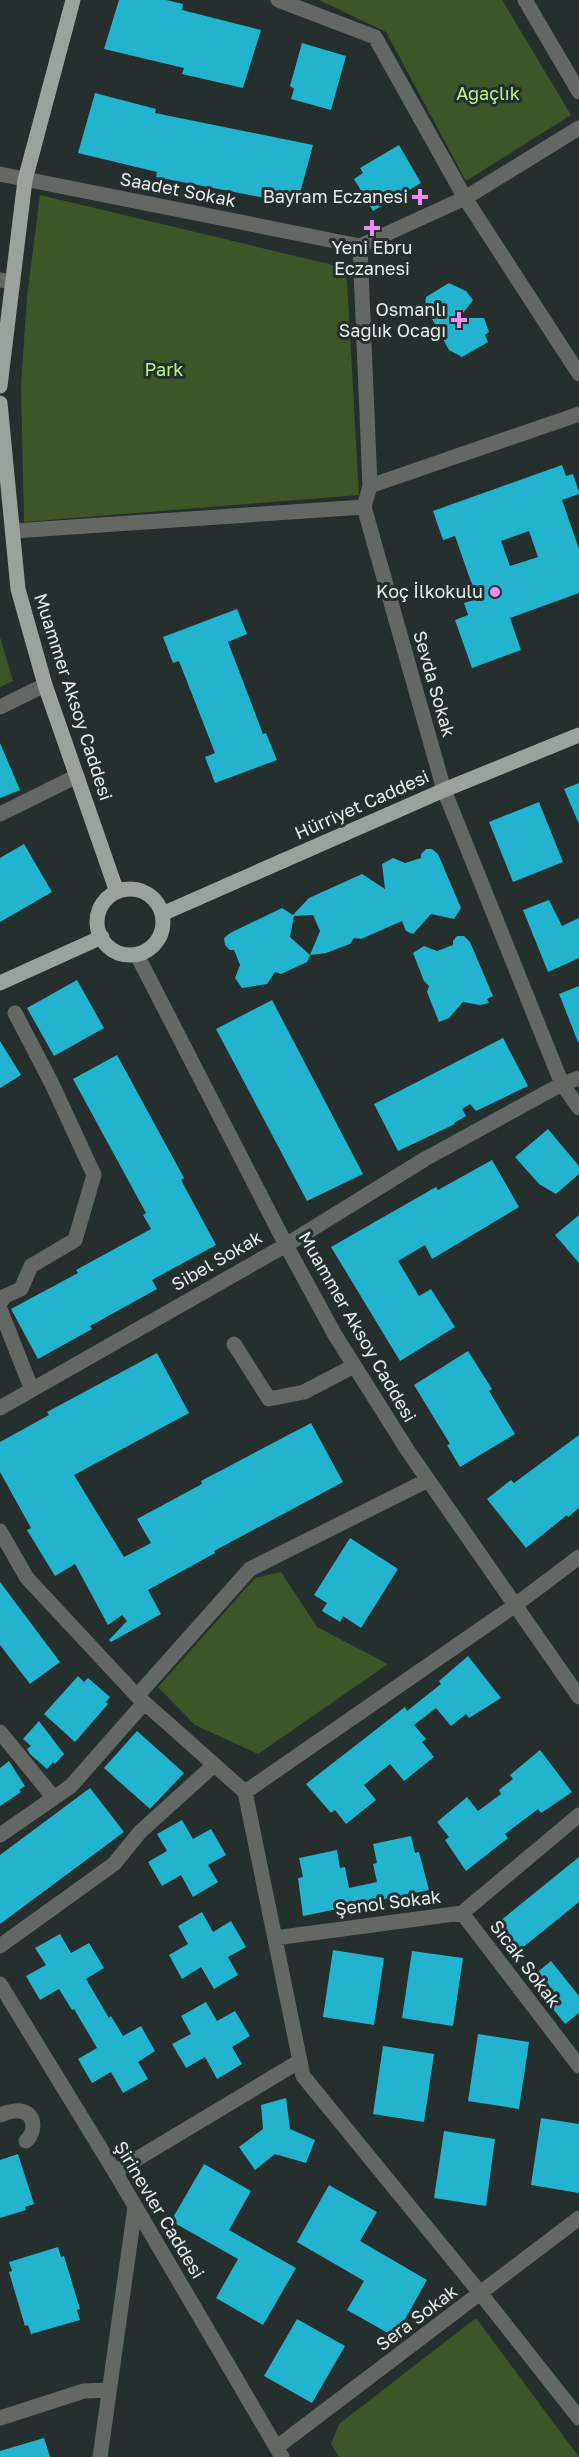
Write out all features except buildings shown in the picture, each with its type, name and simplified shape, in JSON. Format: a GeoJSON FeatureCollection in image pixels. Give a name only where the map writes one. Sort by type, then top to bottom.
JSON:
{"type":"FeatureCollection","features":[{"type":"Feature","properties":{"kind":"main road"},"geometry":{"type":"LineString","coordinates":[[0,386],[6,281],[25,180],[73,0]]}},
{"type":"Feature","properties":{"kind":"main road","name":"Muammer Aksoy Caddesi"},"geometry":{"type":"LineString","coordinates":[[0,403],[18,589],[45,685],[117,892]]}},
{"type":"Feature","properties":{"kind":"main road","name":"Hürriyet Caddesi"},"geometry":{"type":"LineString","coordinates":[[162,914],[444,790],[579,735]]}},
{"type":"Feature","properties":{"kind":"main road"},"geometry":{"type":"LineString","coordinates":[[128,890],[140,891],[149,896],[157,904],[162,914],[161,935],[155,944],[137,955],[118,953],[110,948],[102,937],[97,923],[98,913],[109,897],[117,892],[128,890]]}},
{"type":"Feature","properties":{"kind":"main road"},"geometry":{"type":"LineString","coordinates":[[0,983],[102,937]]}},
{"type":"Feature","properties":{"kind":"street"},"geometry":{"type":"LineString","coordinates":[[278,0],[375,37],[465,198],[579,374]]}},
{"type":"Feature","properties":{"kind":"street"},"geometry":{"type":"LineString","coordinates":[[525,0],[579,92]]}},
{"type":"Feature","properties":{"kind":"street"},"geometry":{"type":"LineString","coordinates":[[13,531],[364,507],[370,486],[360,246],[465,198],[579,128]]}},
{"type":"Feature","properties":{"kind":"street","name":"Saadet Sokak"},"geometry":{"type":"LineString","coordinates":[[0,174],[360,246]]}},
{"type":"Feature","properties":{"kind":"street"},"geometry":{"type":"LineString","coordinates":[[370,486],[579,414]]}},
{"type":"Feature","properties":{"kind":"street","name":"Sevda Sokak"},"geometry":{"type":"LineString","coordinates":[[364,507],[444,790],[562,1084],[579,1108]]}},
{"type":"Feature","properties":{"kind":"street"},"geometry":{"type":"LineString","coordinates":[[0,706],[45,685]]}},
{"type":"Feature","properties":{"kind":"street"},"geometry":{"type":"LineString","coordinates":[[0,814],[77,776]]}},
{"type":"Feature","properties":{"kind":"street","name":"Muammer Aksoy Caddesi"},"geometry":{"type":"LineString","coordinates":[[137,955],[286,1245],[354,1366],[428,1480],[579,1697]]}},
{"type":"Feature","properties":{"kind":"street"},"geometry":{"type":"LineString","coordinates":[[0,1303],[5,1296],[21,1289],[31,1266],[75,1240],[94,1174],[52,1084],[15,1013]]}},
{"type":"Feature","properties":{"kind":"street","name":"Sibel Sokak"},"geometry":{"type":"LineString","coordinates":[[0,1408],[286,1245],[425,1159],[562,1084],[579,1078]]}},
{"type":"Feature","properties":{"kind":"street"},"geometry":{"type":"LineString","coordinates":[[0,1309],[32,1390]]}},
{"type":"Feature","properties":{"kind":"street"},"geometry":{"type":"LineString","coordinates":[[234,1344],[269,1399],[304,1392],[354,1366]]}},
{"type":"Feature","properties":{"kind":"street"},"geometry":{"type":"LineString","coordinates":[[0,1835],[71,1786],[250,1569],[428,1480]]}},
{"type":"Feature","properties":{"kind":"street"},"geometry":{"type":"LineString","coordinates":[[0,1531],[27,1578],[140,1700],[245,1792],[303,2076],[579,2418]]}},
{"type":"Feature","properties":{"kind":"street"},"geometry":{"type":"LineString","coordinates":[[245,1792],[514,1606],[579,1557]]}},
{"type":"Feature","properties":{"kind":"street"},"geometry":{"type":"LineString","coordinates":[[0,1732],[54,1798]]}},
{"type":"Feature","properties":{"kind":"street"},"geometry":{"type":"LineString","coordinates":[[0,1946],[114,1864],[140,1832],[214,1765]]}},
{"type":"Feature","properties":{"kind":"street","name":"Şenol Sokak"},"geometry":{"type":"LineString","coordinates":[[275,1938],[462,1913],[579,1815]]}},
{"type":"Feature","properties":{"kind":"street","name":"Sıcak Sokak"},"geometry":{"type":"LineString","coordinates":[[462,1913],[579,2066]]}},
{"type":"Feature","properties":{"kind":"street","name":"Şirinevler Caddesi"},"geometry":{"type":"LineString","coordinates":[[0,1984],[115,2172],[280,2452]]}},
{"type":"Feature","properties":{"kind":"street"},"geometry":{"type":"LineString","coordinates":[[115,2172],[300,2061]]}},
{"type":"Feature","properties":{"kind":"street"},"geometry":{"type":"LineString","coordinates":[[0,2115],[16,2110],[32,2118],[34,2127],[32,2135],[26,2141]]}},
{"type":"Feature","properties":{"kind":"street"},"geometry":{"type":"LineString","coordinates":[[100,2457],[135,2207]]}},
{"type":"Feature","properties":{"kind":"street","name":"Sera Sokak"},"geometry":{"type":"LineString","coordinates":[[280,2452],[579,2218]]}},
{"type":"Feature","properties":{"kind":"street"},"geometry":{"type":"LineString","coordinates":[[0,2418],[84,2391],[109,2391]]}},
{"type":"Feature","properties":{"kind":"green space","name":"Ağaçlık"},"geometry":{"type":"Polygon","coordinates":[[[319,0],[502,0],[571,115],[466,181],[386,32],[319,0]]]}},
{"type":"Feature","properties":{"kind":"green space","name":"Park"},"geometry":{"type":"Polygon","coordinates":[[[40,195],[333,265],[343,273],[347,280],[359,495],[24,522],[21,385],[27,297],[40,195]]]}},
{"type":"Feature","properties":{"kind":"green space"},"geometry":{"type":"Polygon","coordinates":[[[0,637],[13,681],[0,687],[0,637]]]}},
{"type":"Feature","properties":{"kind":"green space"},"geometry":{"type":"Polygon","coordinates":[[[281,1572],[317,1627],[388,1664],[258,1754],[195,1725],[158,1687],[255,1578],[281,1572]]]}},
{"type":"Feature","properties":{"kind":"green space"},"geometry":{"type":"Polygon","coordinates":[[[476,2318],[579,2457],[339,2457],[331,2444],[339,2424],[476,2318]]]}},
{"type":"Feature","properties":{"kind":"place","name":"Bayram Eczanesi"},"geometry":{"type":"Point","coordinates":[420,197]}},
{"type":"Feature","properties":{"kind":"place","name":"Yeni Ebru Eczanesi"},"geometry":{"type":"Point","coordinates":[372,228]}},
{"type":"Feature","properties":{"kind":"place","name":"Osmanlı Sağlık Ocağı"},"geometry":{"type":"Point","coordinates":[459,320]}},
{"type":"Feature","properties":{"kind":"place","name":"Koç İlkokulu"},"geometry":{"type":"Point","coordinates":[495,592]}}]}
